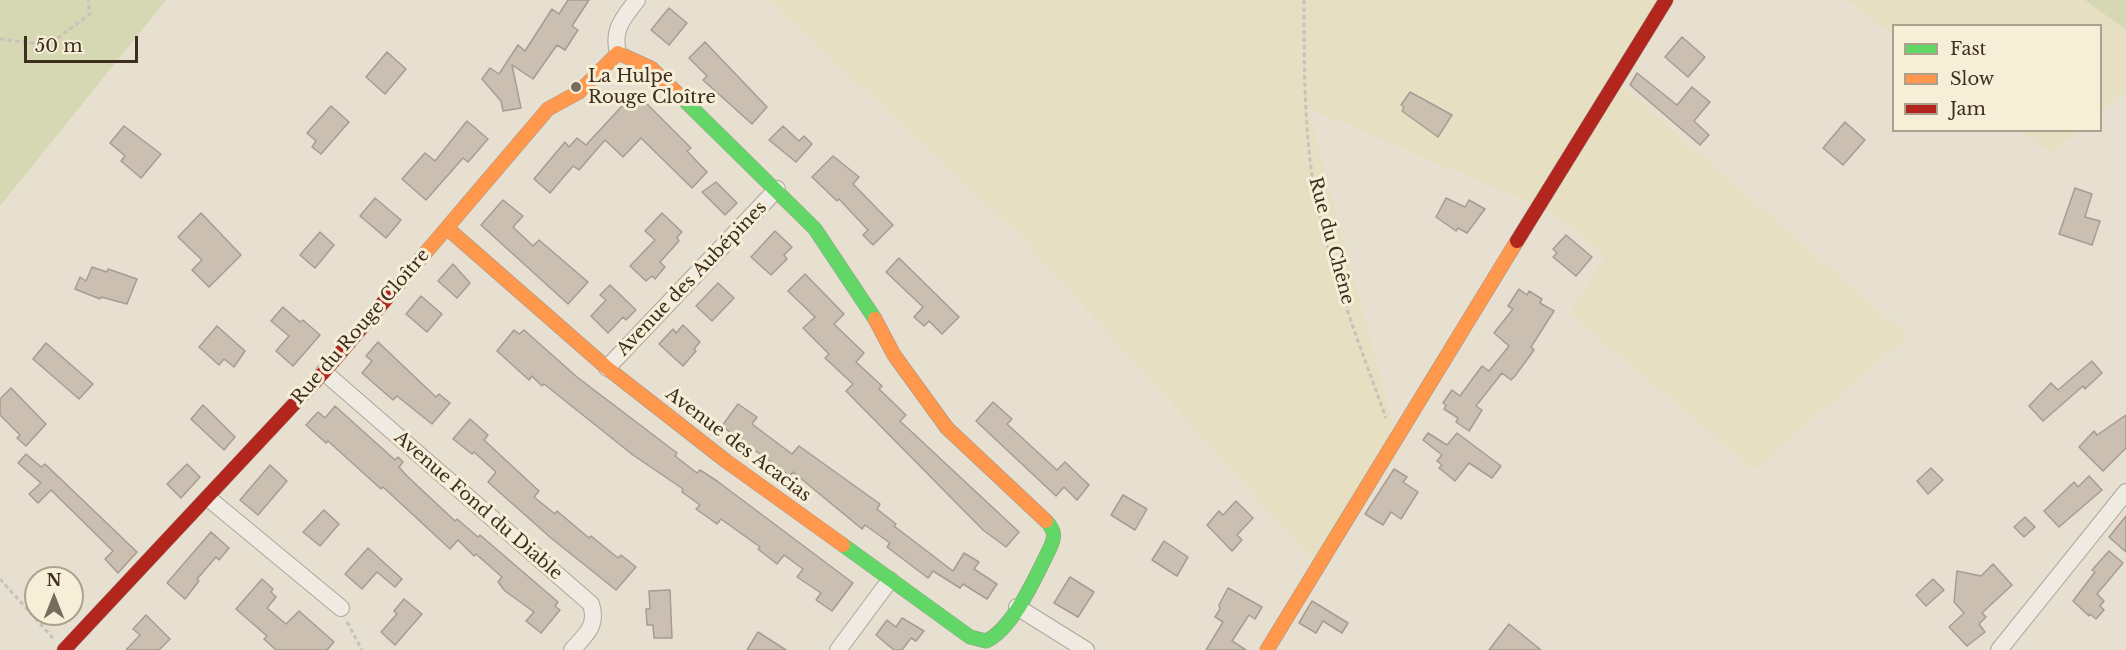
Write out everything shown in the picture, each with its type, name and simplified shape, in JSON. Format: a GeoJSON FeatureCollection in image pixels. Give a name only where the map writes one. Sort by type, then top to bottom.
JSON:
{"type":"FeatureCollection","features":[{"type":"Feature","properties":{"kind":"street"},"geometry":{"type":"LineString","coordinates":[[637,0],[618,23],[615,43],[618,53],[651,68],[777,189]]}},
{"type":"Feature","properties":{"kind":"street"},"geometry":{"type":"LineString","coordinates":[[1268,650],[1394,440],[1666,0]]}},
{"type":"Feature","properties":{"kind":"street","name":"Rue du Rouge Cloître"},"geometry":{"type":"LineString","coordinates":[[70,646],[324,372],[548,109],[579,92],[618,53]]}},
{"type":"Feature","properties":{"kind":"street","name":"Avenue des Aubépines"},"geometry":{"type":"LineString","coordinates":[[607,368],[777,189]]}},
{"type":"Feature","properties":{"kind":"street","name":"Avenue des Acacias"},"geometry":{"type":"LineString","coordinates":[[447,228],[607,368],[726,461],[970,637],[986,641],[996,637],[1046,558],[1054,540],[1054,531],[947,428],[894,356],[869,307],[842,266],[815,229],[777,189]]}},
{"type":"Feature","properties":{"kind":"street","name":"Avenue Fond du Diable"},"geometry":{"type":"LineString","coordinates":[[324,372],[591,604],[595,616],[592,628],[572,650]]}},
{"type":"Feature","properties":{"kind":"street"},"geometry":{"type":"LineString","coordinates":[[2000,650],[2126,492]]}},
{"type":"Feature","properties":{"kind":"street"},"geometry":{"type":"LineString","coordinates":[[208,498],[340,608]]}},
{"type":"Feature","properties":{"kind":"street"},"geometry":{"type":"LineString","coordinates":[[838,650],[890,580]]}},
{"type":"Feature","properties":{"kind":"street"},"geometry":{"type":"LineString","coordinates":[[1017,607],[1086,650]]}},
{"type":"Feature","properties":{"kind":"path"},"geometry":{"type":"LineString","coordinates":[[0,39],[48,45],[90,14],[88,0]]}},
{"type":"Feature","properties":{"kind":"path","name":"Rue du Chêne"},"geometry":{"type":"LineString","coordinates":[[1304,0],[1304,62],[1310,160],[1322,223],[1366,363],[1394,440]]}},
{"type":"Feature","properties":{"kind":"path"},"geometry":{"type":"LineString","coordinates":[[0,579],[70,646]]}},
{"type":"Feature","properties":{"kind":"path"},"geometry":{"type":"LineString","coordinates":[[340,608],[362,650]]}},
{"type":"Feature","properties":{"kind":"shaded area"},"geometry":{"type":"Polygon","coordinates":[[[769,0],[1674,0],[1622,86],[1908,336],[1754,470],[1569,313],[1605,256],[1553,213],[1308,108],[1399,445],[1324,572],[1017,233],[769,0]]]}},
{"type":"Feature","properties":{"kind":"shaded area"},"geometry":{"type":"Polygon","coordinates":[[[1847,0],[2085,0],[2126,30],[2126,90],[2102,111],[2102,24],[1892,24],[1892,34],[1847,0]]]}},
{"type":"Feature","properties":{"kind":"shaded area"},"geometry":{"type":"Polygon","coordinates":[[[2022,132],[2078,132],[2052,153],[2022,132]]]}},
{"type":"Feature","properties":{"kind":"green space"},"geometry":{"type":"Polygon","coordinates":[[[0,0],[166,0],[0,206],[0,0]]]}},
{"type":"Feature","properties":{"kind":"green space"},"geometry":{"type":"Polygon","coordinates":[[[2085,0],[2126,0],[2126,30],[2085,0]]]}},
{"type":"Feature","properties":{"kind":"building"},"geometry":{"type":"Polygon","coordinates":[[[568,0],[589,0],[572,26],[578,30],[565,50],[557,45],[533,79],[512,65],[521,108],[503,111],[501,101],[482,79],[490,68],[499,74],[518,45],[525,51],[552,9],[559,14],[568,0]]]}},
{"type":"Feature","properties":{"kind":"building"},"geometry":{"type":"Polygon","coordinates":[[[669,8],[687,23],[669,45],[651,30],[669,8]]]}},
{"type":"Feature","properties":{"kind":"building"},"geometry":{"type":"Polygon","coordinates":[[[1682,37],[1705,57],[1688,77],[1665,57],[1682,37]]]}},
{"type":"Feature","properties":{"kind":"building"},"geometry":{"type":"Polygon","coordinates":[[[705,42],[767,107],[752,124],[703,80],[707,76],[689,58],[705,42]]]}},
{"type":"Feature","properties":{"kind":"building"},"geometry":{"type":"Polygon","coordinates":[[[387,52],[406,69],[385,94],[366,77],[387,52]]]}},
{"type":"Feature","properties":{"kind":"building"},"geometry":{"type":"Polygon","coordinates":[[[1637,73],[1677,105],[1692,87],[1710,102],[1694,121],[1709,135],[1700,145],[1630,85],[1637,73]]]}},
{"type":"Feature","properties":{"kind":"building"},"geometry":{"type":"Polygon","coordinates":[[[635,92],[691,148],[687,151],[707,172],[692,188],[641,138],[623,157],[605,140],[579,170],[573,166],[550,193],[534,179],[565,142],[569,147],[577,138],[586,145],[635,92]]]}},
{"type":"Feature","properties":{"kind":"building"},"geometry":{"type":"Polygon","coordinates":[[[1410,92],[1452,115],[1438,137],[1402,111],[1404,107],[1401,105],[1410,92]]]}},
{"type":"Feature","properties":{"kind":"building"},"geometry":{"type":"Polygon","coordinates":[[[331,106],[349,122],[321,154],[312,147],[316,141],[307,133],[331,106]]]}},
{"type":"Feature","properties":{"kind":"building"},"geometry":{"type":"Polygon","coordinates":[[[467,121],[488,139],[468,162],[463,158],[426,200],[402,179],[425,153],[435,161],[467,121]]]}},
{"type":"Feature","properties":{"kind":"building"},"geometry":{"type":"Polygon","coordinates":[[[1845,122],[1865,140],[1843,165],[1823,148],[1845,122]]]}},
{"type":"Feature","properties":{"kind":"building"},"geometry":{"type":"Polygon","coordinates":[[[124,126],[161,154],[141,178],[121,161],[125,156],[110,143],[124,126]]]}},
{"type":"Feature","properties":{"kind":"building"},"geometry":{"type":"Polygon","coordinates":[[[783,126],[799,141],[804,136],[812,144],[796,162],[769,140],[783,126]]]}},
{"type":"Feature","properties":{"kind":"building"},"geometry":{"type":"Polygon","coordinates":[[[833,156],[859,177],[853,184],[893,225],[873,245],[863,235],[868,230],[839,199],[837,201],[812,177],[833,156]]]}},
{"type":"Feature","properties":{"kind":"building"},"geometry":{"type":"Polygon","coordinates":[[[716,182],[737,203],[725,215],[702,192],[716,182]]]}},
{"type":"Feature","properties":{"kind":"building"},"geometry":{"type":"Polygon","coordinates":[[[2075,188],[2092,194],[2085,217],[2100,221],[2092,245],[2059,234],[2075,188]]]}},
{"type":"Feature","properties":{"kind":"building"},"geometry":{"type":"Polygon","coordinates":[[[375,198],[401,220],[386,238],[360,216],[375,198]]]}},
{"type":"Feature","properties":{"kind":"building"},"geometry":{"type":"Polygon","coordinates":[[[1446,198],[1465,207],[1469,200],[1485,209],[1467,233],[1458,228],[1456,231],[1436,217],[1446,198]]]}},
{"type":"Feature","properties":{"kind":"building"},"geometry":{"type":"Polygon","coordinates":[[[503,200],[523,216],[513,227],[533,246],[539,240],[588,282],[568,304],[481,225],[503,200]]]}},
{"type":"Feature","properties":{"kind":"building"},"geometry":{"type":"Polygon","coordinates":[[[201,213],[241,255],[209,287],[192,270],[202,260],[178,237],[201,213]]]}},
{"type":"Feature","properties":{"kind":"building"},"geometry":{"type":"Polygon","coordinates":[[[662,213],[682,232],[677,237],[679,241],[660,262],[665,267],[655,279],[652,276],[646,281],[630,266],[655,240],[645,231],[662,213]]]}},
{"type":"Feature","properties":{"kind":"building"},"geometry":{"type":"Polygon","coordinates":[[[775,231],[792,247],[784,255],[787,259],[771,275],[751,257],[775,231]]]}},
{"type":"Feature","properties":{"kind":"building"},"geometry":{"type":"Polygon","coordinates":[[[320,232],[334,245],[315,268],[300,255],[320,232]]]}},
{"type":"Feature","properties":{"kind":"building"},"geometry":{"type":"Polygon","coordinates":[[[1566,235],[1592,257],[1576,276],[1553,257],[1557,253],[1553,249],[1566,235]]]}},
{"type":"Feature","properties":{"kind":"building"},"geometry":{"type":"Polygon","coordinates":[[[899,258],[959,317],[942,334],[929,321],[924,326],[914,317],[923,307],[886,272],[899,258]]]}},
{"type":"Feature","properties":{"kind":"building"},"geometry":{"type":"Polygon","coordinates":[[[453,264],[470,283],[457,298],[438,281],[453,264]]]}},
{"type":"Feature","properties":{"kind":"building"},"geometry":{"type":"Polygon","coordinates":[[[92,267],[107,272],[108,269],[137,279],[127,304],[101,297],[100,299],[75,289],[80,277],[86,281],[92,267]]]}},
{"type":"Feature","properties":{"kind":"building"},"geometry":{"type":"Polygon","coordinates":[[[805,274],[844,314],[834,324],[864,353],[856,362],[882,386],[879,389],[906,415],[900,421],[1019,532],[1006,547],[983,530],[846,391],[853,384],[825,358],[829,354],[803,328],[815,317],[788,291],[805,274]]]}},
{"type":"Feature","properties":{"kind":"building"},"geometry":{"type":"Polygon","coordinates":[[[718,283],[734,298],[712,321],[696,306],[718,283]]]}},
{"type":"Feature","properties":{"kind":"building"},"geometry":{"type":"Polygon","coordinates":[[[610,285],[636,310],[626,320],[623,317],[608,333],[591,316],[606,300],[600,295],[610,285]]]}},
{"type":"Feature","properties":{"kind":"building"},"geometry":{"type":"Polygon","coordinates":[[[1519,289],[1527,295],[1529,291],[1542,299],[1540,303],[1554,311],[1531,347],[1534,350],[1515,376],[1511,380],[1502,373],[1476,406],[1482,410],[1469,431],[1456,422],[1458,418],[1444,409],[1446,405],[1443,403],[1452,390],[1460,396],[1482,366],[1489,371],[1509,346],[1494,333],[1513,309],[1508,306],[1519,289]]]}},
{"type":"Feature","properties":{"kind":"building"},"geometry":{"type":"Polygon","coordinates":[[[421,296],[442,314],[427,332],[406,314],[421,296]]]}},
{"type":"Feature","properties":{"kind":"building"},"geometry":{"type":"Polygon","coordinates":[[[283,307],[320,335],[293,366],[276,351],[289,336],[271,321],[283,307]]]}},
{"type":"Feature","properties":{"kind":"building"},"geometry":{"type":"Polygon","coordinates":[[[683,325],[700,342],[694,349],[696,351],[683,366],[659,344],[673,329],[676,333],[683,325]]]}},
{"type":"Feature","properties":{"kind":"building"},"geometry":{"type":"Polygon","coordinates":[[[217,326],[245,351],[234,367],[224,359],[219,365],[199,347],[217,326]]]}},
{"type":"Feature","properties":{"kind":"building"},"geometry":{"type":"Polygon","coordinates":[[[514,330],[519,334],[524,330],[577,377],[677,453],[675,456],[697,473],[700,470],[717,481],[853,583],[832,611],[816,600],[821,593],[797,577],[803,569],[784,555],[777,564],[758,549],[760,547],[721,519],[717,524],[696,509],[700,505],[682,492],[683,489],[633,455],[544,384],[542,386],[532,376],[529,380],[497,351],[514,330]]]}},
{"type":"Feature","properties":{"kind":"building"},"geometry":{"type":"Polygon","coordinates":[[[378,342],[436,397],[439,394],[450,403],[432,424],[397,396],[393,400],[362,373],[372,361],[366,356],[378,342]]]}},
{"type":"Feature","properties":{"kind":"building"},"geometry":{"type":"Polygon","coordinates":[[[46,343],[93,384],[79,399],[33,359],[46,343]]]}},
{"type":"Feature","properties":{"kind":"building"},"geometry":{"type":"Polygon","coordinates":[[[2092,361],[2102,373],[2085,389],[2083,386],[2043,421],[2029,406],[2051,383],[2058,390],[2092,361]]]}},
{"type":"Feature","properties":{"kind":"building"},"geometry":{"type":"Polygon","coordinates":[[[11,388],[46,424],[26,446],[17,438],[20,435],[0,415],[0,399],[11,388]]]}},
{"type":"Feature","properties":{"kind":"building"},"geometry":{"type":"Polygon","coordinates":[[[993,402],[1012,419],[1007,424],[1057,470],[1065,462],[1089,485],[1077,500],[1064,487],[1056,496],[976,421],[993,402]]]}},
{"type":"Feature","properties":{"kind":"building"},"geometry":{"type":"Polygon","coordinates":[[[738,404],[757,417],[752,424],[792,454],[799,446],[880,504],[877,509],[896,524],[894,526],[953,571],[964,553],[979,562],[974,569],[997,584],[987,599],[963,584],[960,588],[933,571],[928,578],[887,547],[890,543],[865,525],[862,529],[793,472],[790,476],[722,426],[738,404]]]}},
{"type":"Feature","properties":{"kind":"building"},"geometry":{"type":"Polygon","coordinates":[[[203,405],[235,437],[224,450],[191,419],[203,405]]]}},
{"type":"Feature","properties":{"kind":"building"},"geometry":{"type":"Polygon","coordinates":[[[335,406],[395,460],[398,457],[403,462],[399,467],[406,475],[455,521],[457,519],[478,537],[480,535],[558,602],[555,606],[560,610],[541,633],[526,621],[534,612],[505,591],[498,582],[502,577],[476,554],[474,556],[458,540],[450,549],[383,487],[381,489],[328,441],[326,443],[306,425],[318,412],[325,418],[335,406]]]}},
{"type":"Feature","properties":{"kind":"building"},"geometry":{"type":"Polygon","coordinates":[[[2126,415],[2126,448],[2103,471],[2079,447],[2094,431],[2097,435],[2126,415]]]}},
{"type":"Feature","properties":{"kind":"building"},"geometry":{"type":"Polygon","coordinates":[[[470,419],[488,435],[484,440],[539,491],[534,497],[555,514],[557,511],[589,538],[591,536],[618,558],[621,555],[636,567],[616,590],[551,538],[488,482],[496,472],[474,452],[472,454],[453,439],[470,419]]]}},
{"type":"Feature","properties":{"kind":"building"},"geometry":{"type":"Polygon","coordinates":[[[1428,433],[1447,445],[1457,433],[1501,466],[1492,478],[1469,463],[1455,481],[1439,468],[1442,465],[1437,461],[1442,455],[1423,440],[1428,433]]]}},
{"type":"Feature","properties":{"kind":"building"},"geometry":{"type":"Polygon","coordinates":[[[26,454],[41,467],[45,464],[137,552],[118,573],[105,559],[113,551],[51,490],[38,503],[29,494],[41,483],[18,463],[26,454]]]}},
{"type":"Feature","properties":{"kind":"building"},"geometry":{"type":"Polygon","coordinates":[[[187,464],[200,477],[181,498],[167,484],[187,464]]]}},
{"type":"Feature","properties":{"kind":"building"},"geometry":{"type":"Polygon","coordinates":[[[270,465],[287,481],[258,515],[240,500],[270,465]]]}},
{"type":"Feature","properties":{"kind":"building"},"geometry":{"type":"Polygon","coordinates":[[[1931,468],[1943,480],[1928,494],[1917,481],[1931,468]]]}},
{"type":"Feature","properties":{"kind":"building"},"geometry":{"type":"Polygon","coordinates":[[[1394,469],[1407,477],[1403,482],[1418,492],[1401,519],[1391,512],[1383,525],[1365,514],[1394,469]]]}},
{"type":"Feature","properties":{"kind":"building"},"geometry":{"type":"Polygon","coordinates":[[[2089,476],[2102,490],[2059,527],[2044,511],[2074,482],[2078,487],[2089,476]]]}},
{"type":"Feature","properties":{"kind":"building"},"geometry":{"type":"Polygon","coordinates":[[[1123,495],[1147,509],[1135,530],[1111,515],[1123,495]]]}},
{"type":"Feature","properties":{"kind":"building"},"geometry":{"type":"Polygon","coordinates":[[[1236,501],[1253,518],[1237,535],[1242,540],[1232,551],[1207,525],[1219,511],[1223,515],[1236,501]]]}},
{"type":"Feature","properties":{"kind":"building"},"geometry":{"type":"Polygon","coordinates":[[[324,510],[339,524],[320,546],[303,532],[324,510]]]}},
{"type":"Feature","properties":{"kind":"building"},"geometry":{"type":"Polygon","coordinates":[[[2126,516],[2126,552],[2109,537],[2126,516]]]}},
{"type":"Feature","properties":{"kind":"building"},"geometry":{"type":"Polygon","coordinates":[[[2025,517],[2035,527],[2024,537],[2014,527],[2025,517]]]}},
{"type":"Feature","properties":{"kind":"building"},"geometry":{"type":"Polygon","coordinates":[[[211,532],[229,548],[219,560],[216,557],[197,579],[199,581],[185,599],[167,583],[211,532]]]}},
{"type":"Feature","properties":{"kind":"building"},"geometry":{"type":"Polygon","coordinates":[[[1164,541],[1188,557],[1177,576],[1152,560],[1164,541]]]}},
{"type":"Feature","properties":{"kind":"building"},"geometry":{"type":"Polygon","coordinates":[[[368,548],[402,579],[395,587],[377,572],[362,589],[345,574],[368,548]]]}},
{"type":"Feature","properties":{"kind":"building"},"geometry":{"type":"Polygon","coordinates":[[[2109,551],[2123,563],[2097,594],[2104,601],[2100,606],[2104,610],[2096,619],[2090,614],[2089,616],[2073,601],[2095,572],[2092,570],[2109,551]]]}},
{"type":"Feature","properties":{"kind":"building"},"geometry":{"type":"Polygon","coordinates":[[[1993,564],[2012,585],[1982,613],[1986,617],[1979,624],[1985,632],[1967,646],[1949,627],[1964,613],[1954,602],[1957,571],[1981,576],[1993,564]]]}},
{"type":"Feature","properties":{"kind":"building"},"geometry":{"type":"Polygon","coordinates":[[[1070,577],[1094,592],[1078,617],[1054,603],[1070,577]]]}},
{"type":"Feature","properties":{"kind":"building"},"geometry":{"type":"Polygon","coordinates":[[[262,579],[273,589],[271,592],[276,597],[267,608],[286,624],[299,611],[334,642],[327,650],[276,650],[264,639],[267,636],[236,609],[262,579]]]}},
{"type":"Feature","properties":{"kind":"building"},"geometry":{"type":"Polygon","coordinates":[[[1933,579],[1944,590],[1926,606],[1916,595],[1933,579]]]}},
{"type":"Feature","properties":{"kind":"building"},"geometry":{"type":"Polygon","coordinates":[[[1228,588],[1262,607],[1255,619],[1249,615],[1232,641],[1246,650],[1206,650],[1223,622],[1215,617],[1228,588]]]}},
{"type":"Feature","properties":{"kind":"building"},"geometry":{"type":"Polygon","coordinates":[[[670,590],[672,638],[654,638],[653,625],[647,625],[646,609],[650,609],[649,591],[670,590]]]}},
{"type":"Feature","properties":{"kind":"building"},"geometry":{"type":"Polygon","coordinates":[[[404,599],[422,614],[395,645],[381,632],[397,614],[394,611],[404,599]]]}},
{"type":"Feature","properties":{"kind":"building"},"geometry":{"type":"Polygon","coordinates":[[[1312,601],[1348,623],[1342,633],[1323,621],[1316,633],[1299,623],[1312,601]]]}},
{"type":"Feature","properties":{"kind":"building"},"geometry":{"type":"Polygon","coordinates":[[[146,615],[170,639],[159,650],[126,650],[140,635],[133,629],[146,615]]]}},
{"type":"Feature","properties":{"kind":"building"},"geometry":{"type":"Polygon","coordinates":[[[902,618],[924,631],[916,641],[911,638],[902,650],[894,650],[876,635],[887,620],[896,627],[902,618]]]}},
{"type":"Feature","properties":{"kind":"building"},"geometry":{"type":"Polygon","coordinates":[[[1509,624],[1541,650],[1489,650],[1509,624]]]}},
{"type":"Feature","properties":{"kind":"building"},"geometry":{"type":"Polygon","coordinates":[[[758,632],[786,650],[747,650],[758,632]]]}},
{"type":"Feature","properties":{"kind":"traffic: fast"},"geometry":{"type":"LineString","coordinates":[[683,99],[815,229],[875,319]]}},
{"type":"Feature","properties":{"kind":"traffic: fast"},"geometry":{"type":"LineString","coordinates":[[843,545],[970,637],[986,641],[996,635],[1014,614],[1037,574],[1053,538],[1052,528],[1046,521]]}},
{"type":"Feature","properties":{"kind":"traffic: slow"},"geometry":{"type":"LineString","coordinates":[[399,284],[548,109],[579,92],[618,53],[651,68],[683,99]]}},
{"type":"Feature","properties":{"kind":"traffic: slow"},"geometry":{"type":"LineString","coordinates":[[447,228],[607,368],[726,461],[843,545]]}},
{"type":"Feature","properties":{"kind":"traffic: slow"},"geometry":{"type":"LineString","coordinates":[[1267,650],[1517,241]]}},
{"type":"Feature","properties":{"kind":"traffic: slow"},"geometry":{"type":"LineString","coordinates":[[875,319],[894,355],[947,428],[1046,521]]}},
{"type":"Feature","properties":{"kind":"traffic: jam"},"geometry":{"type":"LineString","coordinates":[[1517,241],[1666,0]]}},
{"type":"Feature","properties":{"kind":"traffic: jam"},"geometry":{"type":"LineString","coordinates":[[64,650],[324,372],[399,284]]}},
{"type":"Feature","properties":{"kind":"place","name":"La Hulpe Rouge Cloître"},"geometry":{"type":"Point","coordinates":[576,87]}}]}
